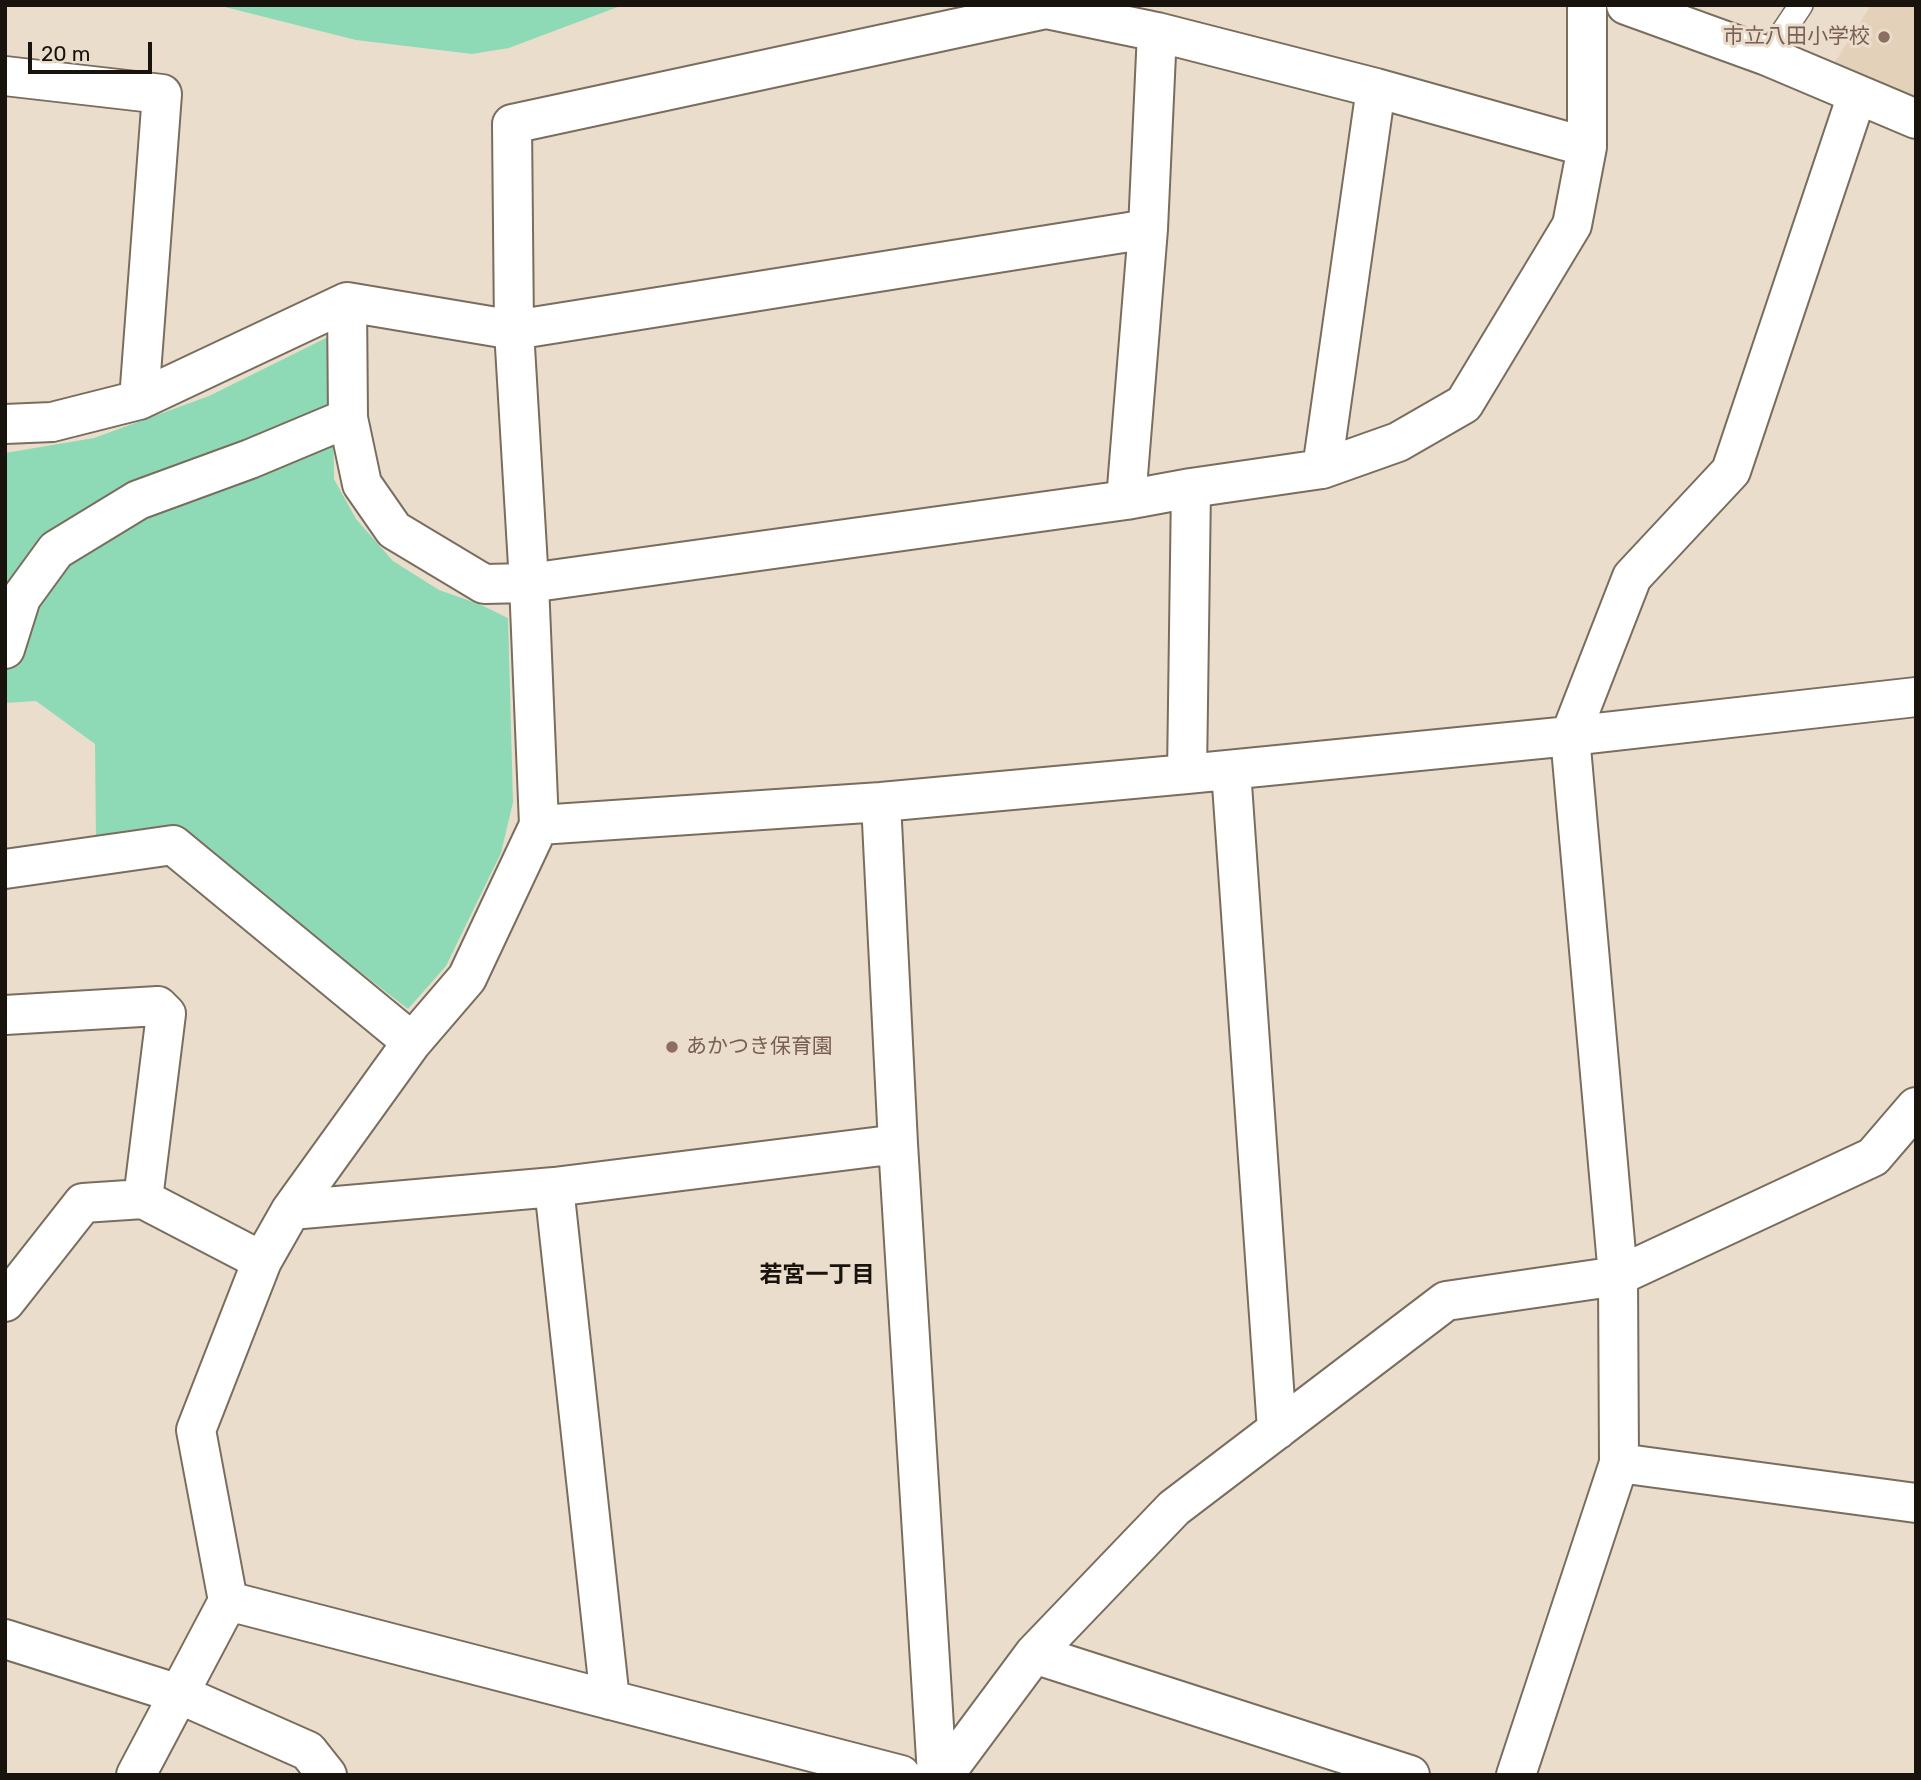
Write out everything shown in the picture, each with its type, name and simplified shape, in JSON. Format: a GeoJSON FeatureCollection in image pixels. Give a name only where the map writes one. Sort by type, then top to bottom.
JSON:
{"type":"FeatureCollection","features":[{"type":"Feature","properties":{"kind":"street"},"geometry":{"type":"LineString","coordinates":[[347,302],[348,418],[362,484],[394,530],[484,584],[529,583],[1126,500],[1322,469],[1398,442],[1464,404],[1572,225],[1587,147],[1587,5]]}},
{"type":"Feature","properties":{"kind":"street"},"geometry":{"type":"LineString","coordinates":[[1626,5],[1767,56],[1916,119]]}},
{"type":"Feature","properties":{"kind":"street"},"geometry":{"type":"LineString","coordinates":[[136,1775],[228,1601],[196,1430],[262,1261],[290,1210],[412,1042],[467,978],[539,825],[529,583],[514,330],[512,124],[1046,9],[1157,32],[1587,147]]}},
{"type":"Feature","properties":{"kind":"street"},"geometry":{"type":"LineString","coordinates":[[1126,500],[1148,229],[1157,32]]}},
{"type":"Feature","properties":{"kind":"street"},"geometry":{"type":"LineString","coordinates":[[5,76],[162,94],[139,400]]}},
{"type":"Feature","properties":{"kind":"street"},"geometry":{"type":"LineString","coordinates":[[1322,469],[1376,89]]}},
{"type":"Feature","properties":{"kind":"street"},"geometry":{"type":"LineString","coordinates":[[1516,1775],[1619,1463],[1618,1276],[1570,736],[1632,577],[1731,471],[1857,95]]}},
{"type":"Feature","properties":{"kind":"street"},"geometry":{"type":"LineString","coordinates":[[5,424],[52,422],[139,400],[347,302],[514,330],[1148,229]]}},
{"type":"Feature","properties":{"kind":"street"},"geometry":{"type":"LineString","coordinates":[[5,649],[21,598],[56,550],[138,500],[250,459],[348,418]]}},
{"type":"Feature","properties":{"kind":"street"},"geometry":{"type":"LineString","coordinates":[[1187,774],[1191,488]]}},
{"type":"Feature","properties":{"kind":"street"},"geometry":{"type":"LineString","coordinates":[[539,825],[881,803],[1570,736],[1916,697]]}},
{"type":"Feature","properties":{"kind":"street"},"geometry":{"type":"LineString","coordinates":[[1231,770],[1277,1430]]}},
{"type":"Feature","properties":{"kind":"street"},"geometry":{"type":"LineString","coordinates":[[881,803],[898,1144],[937,1775]]}},
{"type":"Feature","properties":{"kind":"street"},"geometry":{"type":"LineString","coordinates":[[5,869],[173,845],[412,1042]]}},
{"type":"Feature","properties":{"kind":"street"},"geometry":{"type":"LineString","coordinates":[[5,1016],[158,1006],[166,1014],[143,1199]]}},
{"type":"Feature","properties":{"kind":"street"},"geometry":{"type":"LineString","coordinates":[[944,1775],[1034,1654],[1174,1507],[1446,1301],[1618,1276],[1873,1157],[1916,1107]]}},
{"type":"Feature","properties":{"kind":"street"},"geometry":{"type":"LineString","coordinates":[[290,1210],[554,1187],[898,1144]]}},
{"type":"Feature","properties":{"kind":"street"},"geometry":{"type":"LineString","coordinates":[[554,1187],[610,1700]]}},
{"type":"Feature","properties":{"kind":"street"},"geometry":{"type":"LineString","coordinates":[[5,1302],[83,1203],[143,1199],[262,1261]]}},
{"type":"Feature","properties":{"kind":"street"},"geometry":{"type":"LineString","coordinates":[[1619,1463],[1916,1503]]}},
{"type":"Feature","properties":{"kind":"street"},"geometry":{"type":"LineString","coordinates":[[228,1601],[901,1775]]}},
{"type":"Feature","properties":{"kind":"street"},"geometry":{"type":"LineString","coordinates":[[5,1639],[179,1694],[308,1751],[327,1775]]}},
{"type":"Feature","properties":{"kind":"street"},"geometry":{"type":"LineString","coordinates":[[1034,1654],[1410,1775]]}},
{"type":"Feature","properties":{"kind":"lane"},"geometry":{"type":"LineString","coordinates":[[1767,56],[1801,5]]}},
{"type":"Feature","properties":{"kind":"shaded area","name":"市立八田小学校"},"geometry":{"type":"Polygon","coordinates":[[[1871,5],[1916,5],[1916,97],[1831,68],[1871,5]]]}},
{"type":"Feature","properties":{"kind":"green space"},"geometry":{"type":"Polygon","coordinates":[[[217,5],[623,5],[509,48],[472,54],[356,40],[217,5]]]}},
{"type":"Feature","properties":{"kind":"green space"},"geometry":{"type":"Polygon","coordinates":[[[332,335],[334,479],[356,519],[393,561],[439,590],[508,618],[513,802],[501,853],[446,966],[408,1009],[170,825],[96,843],[95,744],[36,701],[5,703],[5,453],[94,438],[209,396],[332,335]]]}},
{"type":"Feature","properties":{"kind":"place","name":"市立八田小学校"},"geometry":{"type":"Point","coordinates":[1884,37]}},
{"type":"Feature","properties":{"kind":"place","name":"あかつき保育園"},"geometry":{"type":"Point","coordinates":[672,1047]}},
{"type":"Feature","properties":{"kind":"district","name":"若宮一丁目"},"geometry":{"type":"Point","coordinates":[817,1275]}}]}
